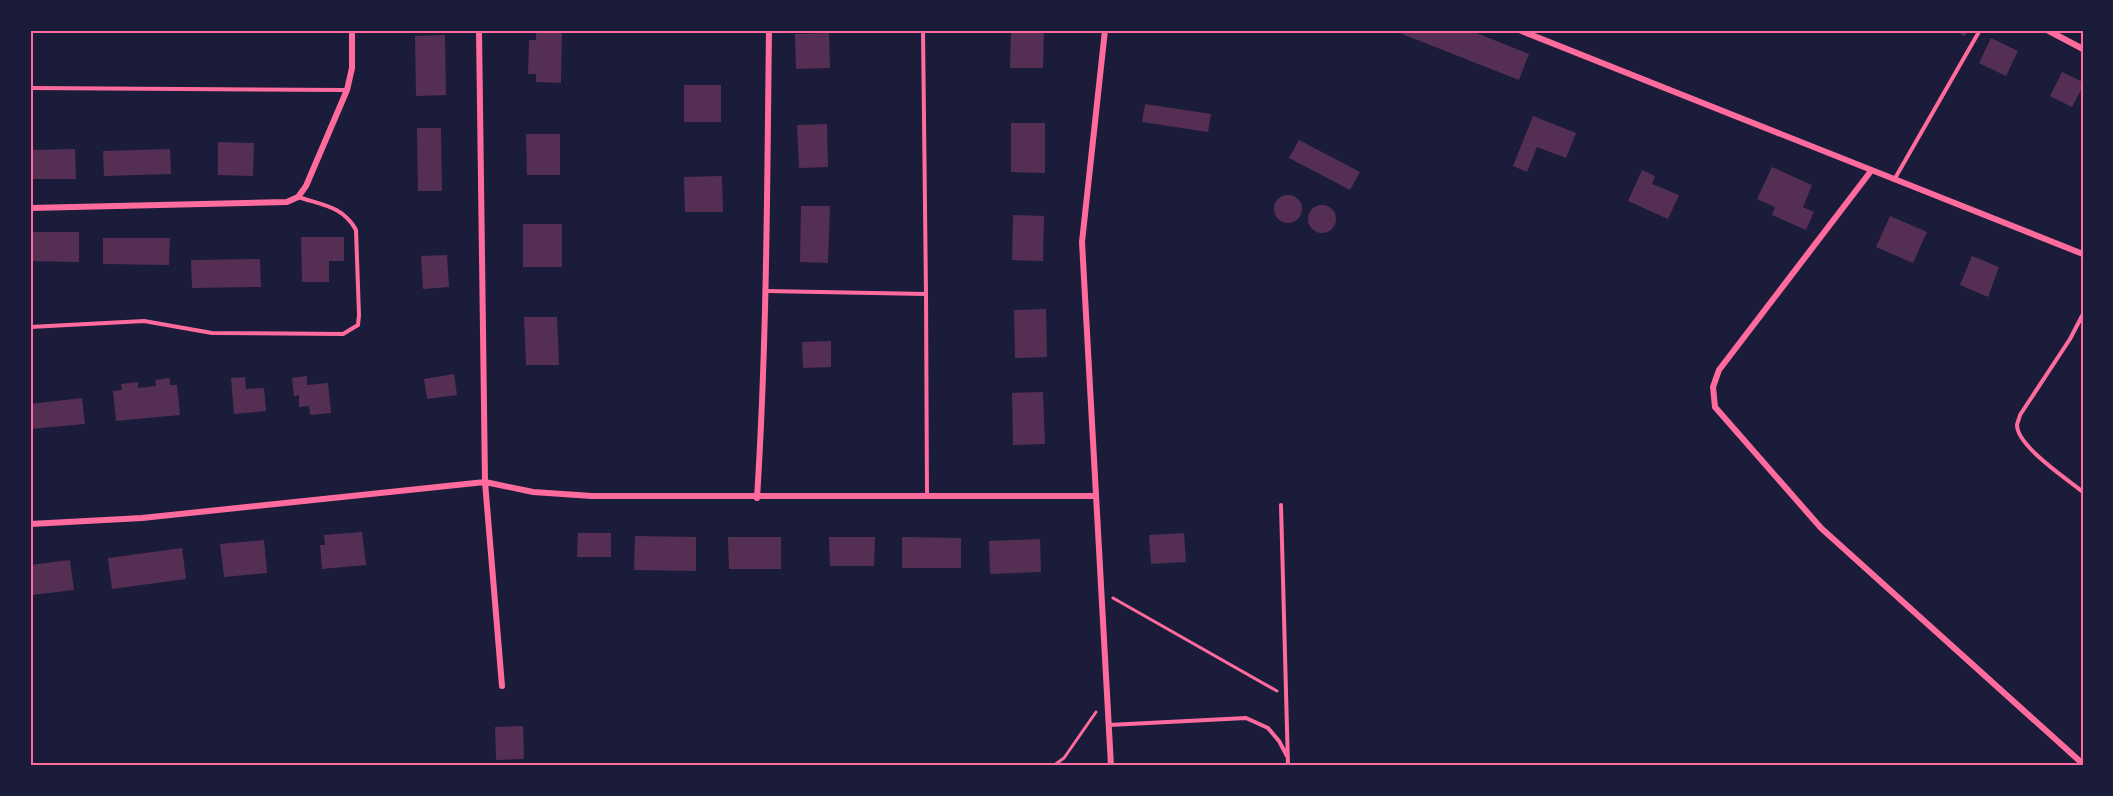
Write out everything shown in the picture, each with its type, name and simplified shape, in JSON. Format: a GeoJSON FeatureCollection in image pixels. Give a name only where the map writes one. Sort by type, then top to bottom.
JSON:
{"type":"FeatureCollection","features":[{"type":"Feature","properties":{"kind":"street"},"geometry":{"type":"LineString","coordinates":[[30,208],[287,202],[298,197],[306,186],[347,90],[352,68],[352,30]]}},
{"type":"Feature","properties":{"kind":"street"},"geometry":{"type":"LineString","coordinates":[[479,30],[485,482],[502,686]]}},
{"type":"Feature","properties":{"kind":"street"},"geometry":{"type":"LineString","coordinates":[[757,498],[766,291],[769,30]]}},
{"type":"Feature","properties":{"kind":"street"},"geometry":{"type":"LineString","coordinates":[[1105,30],[1082,242],[1111,766]]}},
{"type":"Feature","properties":{"kind":"street"},"geometry":{"type":"LineString","coordinates":[[1519,30],[2083,254]]}},
{"type":"Feature","properties":{"kind":"street"},"geometry":{"type":"LineString","coordinates":[[2047,30],[2083,49]]}},
{"type":"Feature","properties":{"kind":"street"},"geometry":{"type":"LineString","coordinates":[[1871,171],[1719,370],[1713,387],[1715,407],[1821,528],[2083,764]]}},
{"type":"Feature","properties":{"kind":"street"},"geometry":{"type":"LineString","coordinates":[[30,524],[142,518],[485,482],[533,492],[592,496],[757,498],[1096,496]]}},
{"type":"Feature","properties":{"kind":"lane"},"geometry":{"type":"LineString","coordinates":[[923,30],[927,497]]}},
{"type":"Feature","properties":{"kind":"lane"},"geometry":{"type":"LineString","coordinates":[[1894,180],[1980,30]]}},
{"type":"Feature","properties":{"kind":"lane"},"geometry":{"type":"LineString","coordinates":[[30,88],[347,90]]}},
{"type":"Feature","properties":{"kind":"lane"},"geometry":{"type":"LineString","coordinates":[[30,327],[144,321],[212,333],[343,334],[352,331],[358,325],[359,315],[356,230],[344,213],[298,197]]}},
{"type":"Feature","properties":{"kind":"lane"},"geometry":{"type":"LineString","coordinates":[[766,291],[926,294]]}},
{"type":"Feature","properties":{"kind":"lane"},"geometry":{"type":"LineString","coordinates":[[2083,314],[2017,424],[2021,437],[2029,446],[2045,462],[2083,492]]}},
{"type":"Feature","properties":{"kind":"lane"},"geometry":{"type":"LineString","coordinates":[[1281,505],[1288,766]]}},
{"type":"Feature","properties":{"kind":"lane"},"geometry":{"type":"LineString","coordinates":[[1109,724],[1246,718],[1268,728],[1287,755],[1288,766]]}},
{"type":"Feature","properties":{"kind":"path"},"geometry":{"type":"LineString","coordinates":[[1102,591],[1286,696]]}},
{"type":"Feature","properties":{"kind":"path"},"geometry":{"type":"LineString","coordinates":[[1053,766],[1064,758],[1107,696]]}},
{"type":"Feature","properties":{"kind":"building"},"geometry":{"type":"Polygon","coordinates":[[[1011,30],[1044,30],[1043,68],[1010,68],[1011,30]]]}},
{"type":"Feature","properties":{"kind":"building"},"geometry":{"type":"Polygon","coordinates":[[[1392,30],[1469,30],[1529,54],[1519,80],[1392,30]]]}},
{"type":"Feature","properties":{"kind":"building"},"geometry":{"type":"Polygon","coordinates":[[[1953,30],[1968,30],[1965,36],[1953,30]]]}},
{"type":"Feature","properties":{"kind":"building"},"geometry":{"type":"Polygon","coordinates":[[[536,32],[562,32],[561,83],[536,82],[536,74],[528,74],[529,40],[536,40],[536,32]]]}},
{"type":"Feature","properties":{"kind":"building"},"geometry":{"type":"Polygon","coordinates":[[[829,33],[830,68],[796,69],[795,34],[829,33]]]}},
{"type":"Feature","properties":{"kind":"building"},"geometry":{"type":"Polygon","coordinates":[[[445,35],[446,95],[416,96],[415,36],[445,35]]]}},
{"type":"Feature","properties":{"kind":"building"},"geometry":{"type":"Polygon","coordinates":[[[1991,38],[2018,51],[2006,76],[1979,63],[1991,38]]]}},
{"type":"Feature","properties":{"kind":"building"},"geometry":{"type":"Polygon","coordinates":[[[2062,72],[2083,82],[2072,107],[2050,96],[2062,72]]]}},
{"type":"Feature","properties":{"kind":"building"},"geometry":{"type":"Polygon","coordinates":[[[684,85],[721,85],[721,122],[684,122],[684,85]]]}},
{"type":"Feature","properties":{"kind":"building"},"geometry":{"type":"Polygon","coordinates":[[[1145,104],[1211,114],[1208,132],[1142,122],[1145,104]]]}},
{"type":"Feature","properties":{"kind":"building"},"geometry":{"type":"Polygon","coordinates":[[[1533,116],[1576,133],[1566,158],[1537,147],[1527,172],[1513,166],[1533,116]]]}},
{"type":"Feature","properties":{"kind":"building"},"geometry":{"type":"Polygon","coordinates":[[[1011,123],[1045,123],[1045,173],[1011,172],[1011,123]]]}},
{"type":"Feature","properties":{"kind":"building"},"geometry":{"type":"Polygon","coordinates":[[[827,124],[828,167],[799,168],[797,125],[827,124]]]}},
{"type":"Feature","properties":{"kind":"building"},"geometry":{"type":"Polygon","coordinates":[[[417,128],[441,128],[442,191],[418,191],[417,128]]]}},
{"type":"Feature","properties":{"kind":"building"},"geometry":{"type":"Polygon","coordinates":[[[526,134],[560,134],[560,175],[527,175],[526,134]]]}},
{"type":"Feature","properties":{"kind":"building"},"geometry":{"type":"Polygon","coordinates":[[[1299,140],[1360,172],[1350,190],[1289,158],[1299,140]]]}},
{"type":"Feature","properties":{"kind":"building"},"geometry":{"type":"Polygon","coordinates":[[[218,142],[254,143],[253,176],[218,175],[218,142]]]}},
{"type":"Feature","properties":{"kind":"building"},"geometry":{"type":"Polygon","coordinates":[[[75,149],[76,179],[30,179],[30,150],[75,149]]]}},
{"type":"Feature","properties":{"kind":"building"},"geometry":{"type":"Polygon","coordinates":[[[170,149],[171,174],[104,176],[103,151],[170,149]]]}},
{"type":"Feature","properties":{"kind":"building"},"geometry":{"type":"Polygon","coordinates":[[[1772,167],[1812,185],[1803,207],[1814,212],[1806,230],[1772,215],[1775,207],[1757,199],[1772,167]]]}},
{"type":"Feature","properties":{"kind":"building"},"geometry":{"type":"Polygon","coordinates":[[[1642,170],[1655,176],[1652,184],[1679,195],[1668,219],[1628,201],[1642,170]]]}},
{"type":"Feature","properties":{"kind":"building"},"geometry":{"type":"Polygon","coordinates":[[[722,176],[723,212],[685,212],[684,177],[722,176]]]}},
{"type":"Feature","properties":{"kind":"building"},"geometry":{"type":"Polygon","coordinates":[[[1288,195],[1298,199],[1302,209],[1298,219],[1288,223],[1278,219],[1274,209],[1278,199],[1288,195]]]}},
{"type":"Feature","properties":{"kind":"building"},"geometry":{"type":"Polygon","coordinates":[[[1322,205],[1332,209],[1336,219],[1332,229],[1322,233],[1312,229],[1308,219],[1312,209],[1322,205]]]}},
{"type":"Feature","properties":{"kind":"building"},"geometry":{"type":"Polygon","coordinates":[[[801,206],[830,206],[828,263],[800,262],[801,206]]]}},
{"type":"Feature","properties":{"kind":"building"},"geometry":{"type":"Polygon","coordinates":[[[1013,215],[1044,216],[1043,261],[1012,260],[1013,215]]]}},
{"type":"Feature","properties":{"kind":"building"},"geometry":{"type":"Polygon","coordinates":[[[1890,216],[1927,232],[1913,263],[1876,247],[1890,216]]]}},
{"type":"Feature","properties":{"kind":"building"},"geometry":{"type":"Polygon","coordinates":[[[523,224],[562,224],[562,267],[523,267],[523,224]]]}},
{"type":"Feature","properties":{"kind":"building"},"geometry":{"type":"Polygon","coordinates":[[[30,232],[79,232],[79,262],[30,261],[30,232]]]}},
{"type":"Feature","properties":{"kind":"building"},"geometry":{"type":"Polygon","coordinates":[[[301,237],[344,237],[344,261],[329,261],[329,282],[302,282],[301,237]]]}},
{"type":"Feature","properties":{"kind":"building"},"geometry":{"type":"Polygon","coordinates":[[[103,238],[170,238],[169,265],[103,264],[103,238]]]}},
{"type":"Feature","properties":{"kind":"building"},"geometry":{"type":"Polygon","coordinates":[[[447,255],[449,287],[423,289],[421,256],[447,255]]]}},
{"type":"Feature","properties":{"kind":"building"},"geometry":{"type":"Polygon","coordinates":[[[1972,256],[1999,267],[1988,297],[1960,285],[1972,256]]]}},
{"type":"Feature","properties":{"kind":"building"},"geometry":{"type":"Polygon","coordinates":[[[260,259],[261,287],[192,288],[191,260],[260,259]]]}},
{"type":"Feature","properties":{"kind":"building"},"geometry":{"type":"Polygon","coordinates":[[[1046,309],[1047,357],[1015,358],[1014,310],[1046,309]]]}},
{"type":"Feature","properties":{"kind":"building"},"geometry":{"type":"Polygon","coordinates":[[[524,317],[557,317],[559,365],[526,365],[524,317]]]}},
{"type":"Feature","properties":{"kind":"building"},"geometry":{"type":"Polygon","coordinates":[[[831,341],[831,367],[803,368],[802,342],[831,341]]]}},
{"type":"Feature","properties":{"kind":"building"},"geometry":{"type":"Polygon","coordinates":[[[454,374],[457,395],[427,399],[424,379],[454,374]]]}},
{"type":"Feature","properties":{"kind":"building"},"geometry":{"type":"Polygon","coordinates":[[[307,376],[307,385],[328,383],[331,413],[310,415],[309,406],[299,407],[299,395],[294,396],[292,378],[307,376]]]}},
{"type":"Feature","properties":{"kind":"building"},"geometry":{"type":"Polygon","coordinates":[[[245,377],[246,389],[264,388],[266,411],[234,414],[231,378],[245,377]]]}},
{"type":"Feature","properties":{"kind":"building"},"geometry":{"type":"Polygon","coordinates":[[[170,378],[170,385],[177,385],[180,415],[116,421],[113,391],[122,390],[121,384],[138,382],[138,388],[156,386],[155,380],[170,378]]]}},
{"type":"Feature","properties":{"kind":"building"},"geometry":{"type":"Polygon","coordinates":[[[1043,392],[1045,444],[1013,445],[1012,393],[1043,392]]]}},
{"type":"Feature","properties":{"kind":"building"},"geometry":{"type":"Polygon","coordinates":[[[82,398],[85,424],[30,429],[30,404],[82,398]]]}},
{"type":"Feature","properties":{"kind":"building"},"geometry":{"type":"Polygon","coordinates":[[[362,532],[366,565],[322,569],[320,545],[325,545],[324,535],[362,532]]]}},
{"type":"Feature","properties":{"kind":"building"},"geometry":{"type":"Polygon","coordinates":[[[578,533],[611,533],[611,557],[577,557],[578,533]]]}},
{"type":"Feature","properties":{"kind":"building"},"geometry":{"type":"Polygon","coordinates":[[[1184,533],[1186,562],[1151,564],[1149,535],[1184,533]]]}},
{"type":"Feature","properties":{"kind":"building"},"geometry":{"type":"Polygon","coordinates":[[[635,536],[696,537],[696,571],[634,570],[635,536]]]}},
{"type":"Feature","properties":{"kind":"building"},"geometry":{"type":"Polygon","coordinates":[[[728,537],[781,537],[781,569],[729,569],[728,537]]]}},
{"type":"Feature","properties":{"kind":"building"},"geometry":{"type":"Polygon","coordinates":[[[829,537],[875,537],[874,566],[830,566],[829,537]]]}},
{"type":"Feature","properties":{"kind":"building"},"geometry":{"type":"Polygon","coordinates":[[[902,537],[961,538],[961,568],[902,568],[902,537]]]}},
{"type":"Feature","properties":{"kind":"building"},"geometry":{"type":"Polygon","coordinates":[[[1040,539],[1041,572],[990,574],[989,541],[1040,539]]]}},
{"type":"Feature","properties":{"kind":"building"},"geometry":{"type":"Polygon","coordinates":[[[264,540],[267,573],[224,577],[220,544],[264,540]]]}},
{"type":"Feature","properties":{"kind":"building"},"geometry":{"type":"Polygon","coordinates":[[[182,548],[186,579],[112,589],[108,558],[182,548]]]}},
{"type":"Feature","properties":{"kind":"building"},"geometry":{"type":"Polygon","coordinates":[[[70,560],[74,590],[32,595],[30,565],[70,560]]]}},
{"type":"Feature","properties":{"kind":"building"},"geometry":{"type":"Polygon","coordinates":[[[523,726],[524,759],[496,760],[495,727],[523,726]]]}}]}
